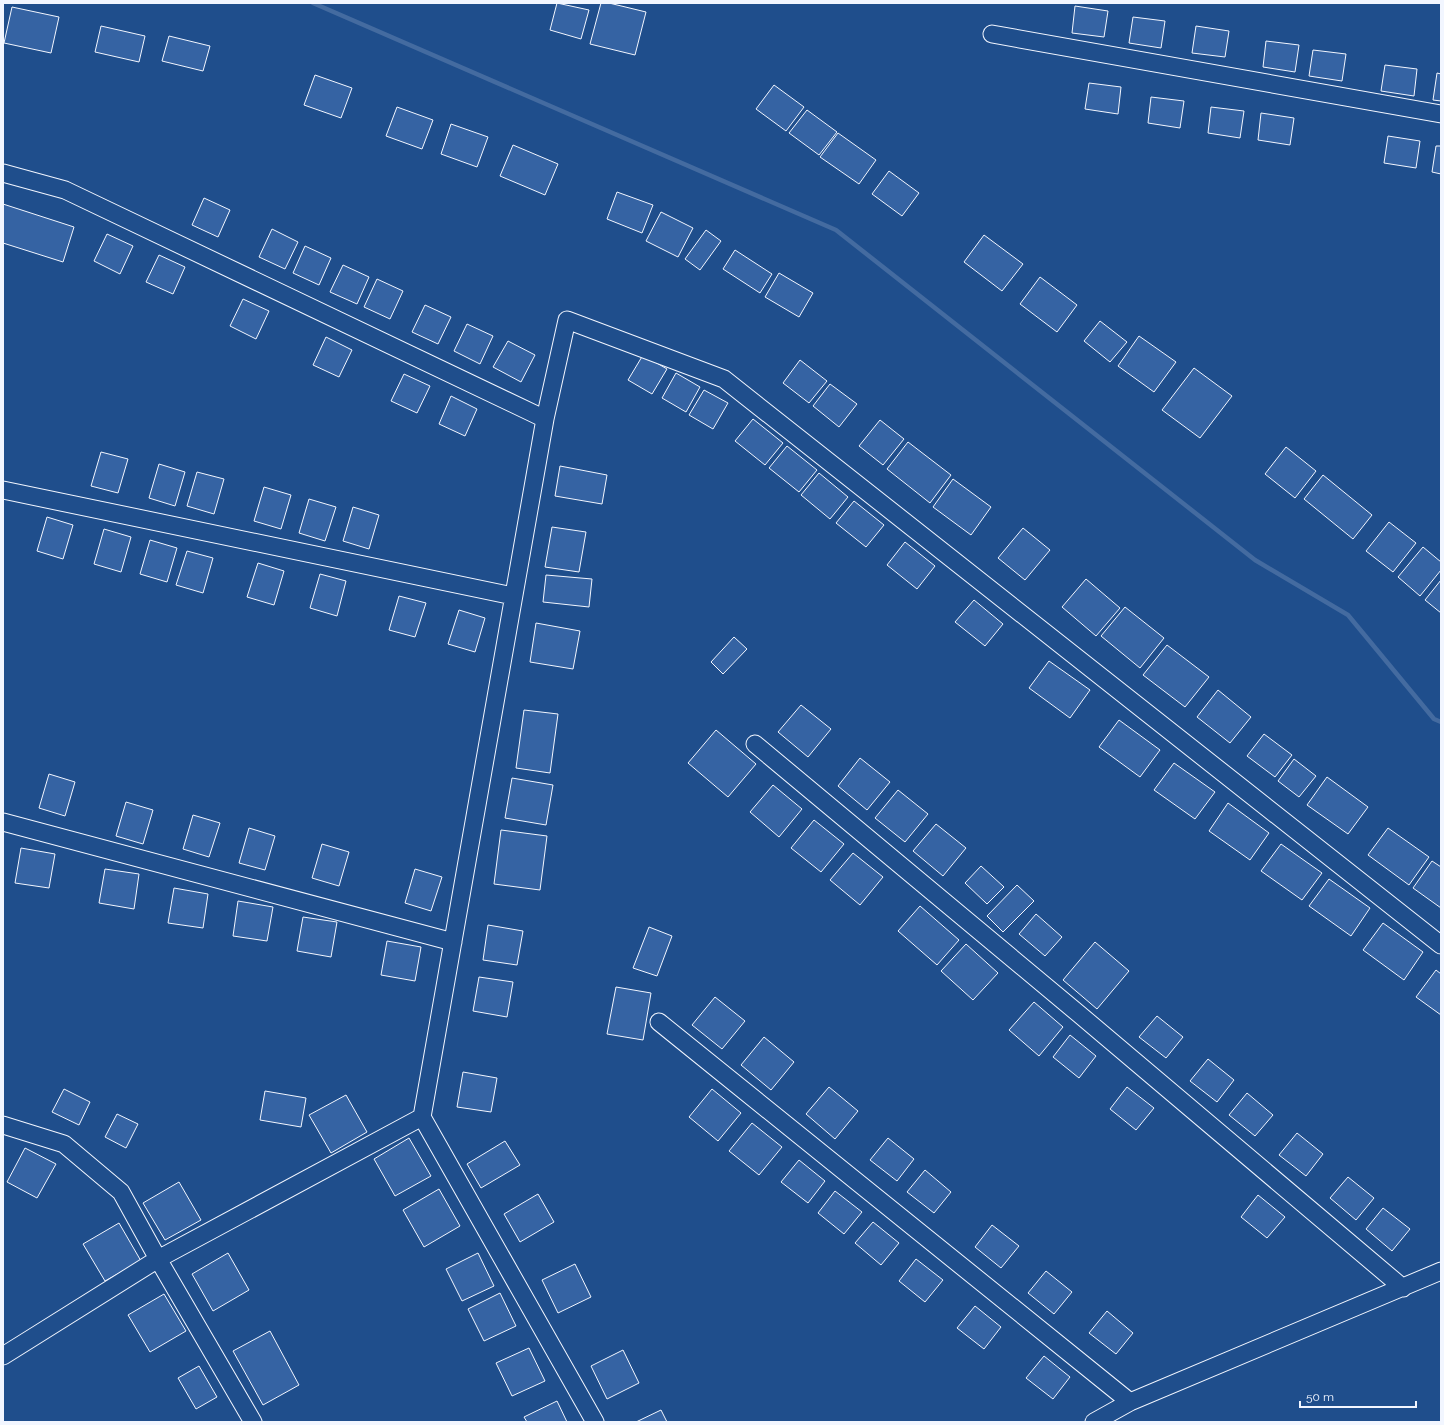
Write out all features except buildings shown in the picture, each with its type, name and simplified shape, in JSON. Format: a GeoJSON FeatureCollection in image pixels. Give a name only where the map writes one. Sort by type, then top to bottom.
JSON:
{"type":"FeatureCollection","features":[{"type":"Feature","properties":{"kind":"street"},"geometry":{"type":"LineString","coordinates":[[992,34],[1441,114]]}},
{"type":"Feature","properties":{"kind":"street"},"geometry":{"type":"LineString","coordinates":[[3,172],[65,190],[545,419]]}},
{"type":"Feature","properties":{"kind":"street"},"geometry":{"type":"LineString","coordinates":[[595,1422],[422,1117],[545,419],[567,320],[724,379],[1441,945]]}},
{"type":"Feature","properties":{"kind":"street"},"geometry":{"type":"LineString","coordinates":[[3,490],[513,596]]}},
{"type":"Feature","properties":{"kind":"street"},"geometry":{"type":"LineString","coordinates":[[755,744],[1403,1288]]}},
{"type":"Feature","properties":{"kind":"street"},"geometry":{"type":"LineString","coordinates":[[3,822],[453,942]]}},
{"type":"Feature","properties":{"kind":"street"},"geometry":{"type":"LineString","coordinates":[[659,1022],[1130,1402]]}},
{"type":"Feature","properties":{"kind":"street"},"geometry":{"type":"LineString","coordinates":[[3,1356],[158,1259],[422,1117]]}},
{"type":"Feature","properties":{"kind":"street"},"geometry":{"type":"LineString","coordinates":[[3,1125],[64,1144],[121,1192],[158,1259],[253,1422]]}},
{"type":"Feature","properties":{"kind":"street"},"geometry":{"type":"LineString","coordinates":[[1094,1422],[1130,1402],[1441,1271]]}},
{"type":"Feature","properties":{"kind":"waterway"},"geometry":{"type":"LineString","coordinates":[[313,3],[836,230],[1255,560],[1348,615],[1434,719],[1441,722]]}}]}
